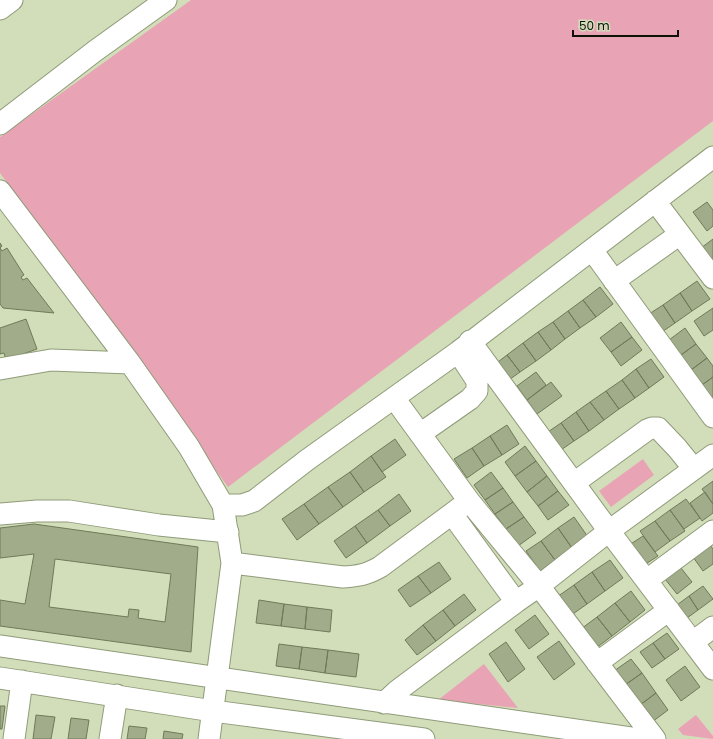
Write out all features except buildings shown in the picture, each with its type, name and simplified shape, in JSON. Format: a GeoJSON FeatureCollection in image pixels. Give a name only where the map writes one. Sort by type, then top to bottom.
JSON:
{"type":"FeatureCollection","features":[{"type":"Feature","properties":{"kind":"street"},"geometry":{"type":"LineString","coordinates":[[0,9],[12,0]]}},
{"type":"Feature","properties":{"kind":"street"},"geometry":{"type":"LineString","coordinates":[[0,124],[95,51],[166,0]]}},
{"type":"Feature","properties":{"kind":"street"},"geometry":{"type":"LineString","coordinates":[[223,505],[242,505],[254,501],[307,460],[464,346],[713,157]]}},
{"type":"Feature","properties":{"kind":"street"},"geometry":{"type":"LineString","coordinates":[[0,191],[130,363],[189,447],[223,505],[232,563],[209,739]]}},
{"type":"Feature","properties":{"kind":"street"},"geometry":{"type":"LineString","coordinates":[[655,201],[713,278]]}},
{"type":"Feature","properties":{"kind":"street"},"geometry":{"type":"LineString","coordinates":[[614,281],[680,234]]}},
{"type":"Feature","properties":{"kind":"street"},"geometry":{"type":"LineString","coordinates":[[592,250],[713,417]]}},
{"type":"Feature","properties":{"kind":"street"},"geometry":{"type":"LineString","coordinates":[[420,434],[470,400],[477,391],[477,381],[464,346]]}},
{"type":"Feature","properties":{"kind":"street"},"geometry":{"type":"LineString","coordinates":[[464,346],[574,483],[713,668]]}},
{"type":"Feature","properties":{"kind":"street"},"geometry":{"type":"LineString","coordinates":[[0,369],[41,360],[56,359],[130,363]]}},
{"type":"Feature","properties":{"kind":"street"},"geometry":{"type":"LineString","coordinates":[[394,398],[469,501],[539,586],[655,739]]}},
{"type":"Feature","properties":{"kind":"street"},"geometry":{"type":"LineString","coordinates":[[574,483],[647,430],[652,428],[658,428],[694,469]]}},
{"type":"Feature","properties":{"kind":"street"},"geometry":{"type":"LineString","coordinates":[[384,703],[397,691],[539,586],[609,531],[713,455]]}},
{"type":"Feature","properties":{"kind":"street"},"geometry":{"type":"LineString","coordinates":[[232,563],[343,577],[361,576],[380,567],[469,501]]}},
{"type":"Feature","properties":{"kind":"street"},"geometry":{"type":"LineString","coordinates":[[0,514],[37,511],[69,511],[159,525],[228,532]]}},
{"type":"Feature","properties":{"kind":"street"},"geometry":{"type":"LineString","coordinates":[[452,514],[516,602]]}},
{"type":"Feature","properties":{"kind":"street"},"geometry":{"type":"LineString","coordinates":[[647,580],[713,531]]}},
{"type":"Feature","properties":{"kind":"street"},"geometry":{"type":"LineString","coordinates":[[597,663],[669,610]]}},
{"type":"Feature","properties":{"kind":"street"},"geometry":{"type":"LineString","coordinates":[[693,642],[713,627]]}},
{"type":"Feature","properties":{"kind":"street"},"geometry":{"type":"LineString","coordinates":[[0,646],[638,739]]}},
{"type":"Feature","properties":{"kind":"street"},"geometry":{"type":"LineString","coordinates":[[0,678],[213,711],[311,732],[424,739]]}},
{"type":"Feature","properties":{"kind":"street"},"geometry":{"type":"LineString","coordinates":[[14,739],[22,681]]}},
{"type":"Feature","properties":{"kind":"street"},"geometry":{"type":"LineString","coordinates":[[110,739],[117,695]]}},
{"type":"Feature","properties":{"kind":"shaded area"},"geometry":{"type":"Polygon","coordinates":[[[191,0],[713,0],[713,121],[228,487],[0,173],[0,137],[191,0]]]}},
{"type":"Feature","properties":{"kind":"shaded area"},"geometry":{"type":"Polygon","coordinates":[[[643,459],[654,475],[611,507],[599,491],[643,459]]]}},
{"type":"Feature","properties":{"kind":"shaded area"},"geometry":{"type":"Polygon","coordinates":[[[484,664],[518,708],[438,700],[484,664]]]}},
{"type":"Feature","properties":{"kind":"shaded area"},"geometry":{"type":"Polygon","coordinates":[[[696,715],[713,736],[713,739],[683,735],[678,729],[696,715]]]}}]}
